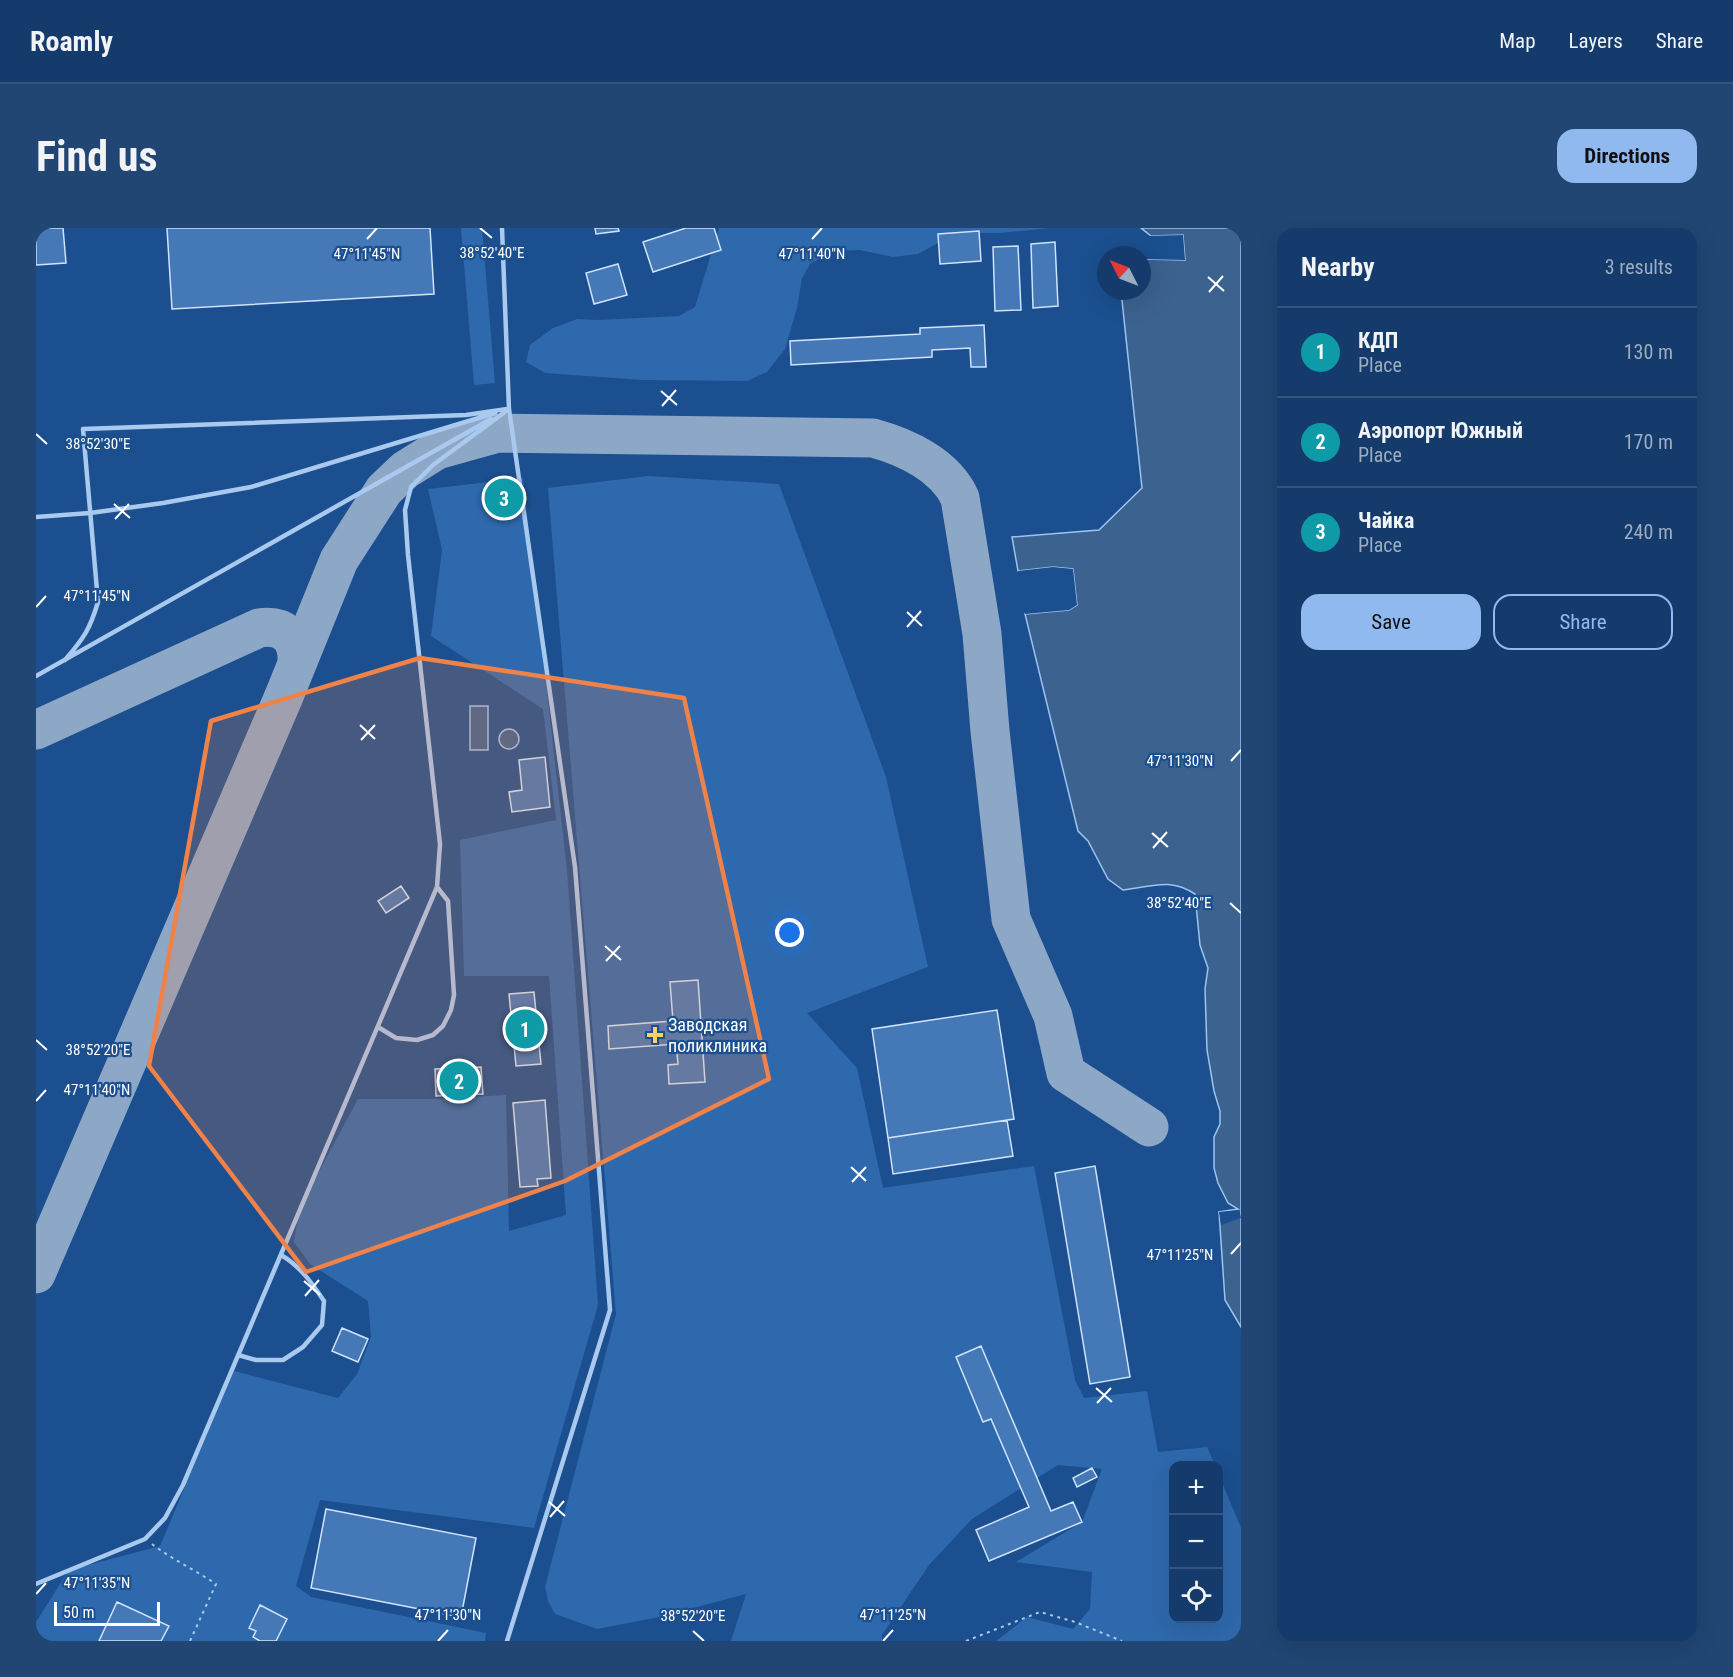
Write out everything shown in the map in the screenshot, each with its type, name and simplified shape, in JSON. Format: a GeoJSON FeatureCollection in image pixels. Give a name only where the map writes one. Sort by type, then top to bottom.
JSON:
{"type":"FeatureCollection","features":[{"type":"Feature","properties":{"kind":"lane"},"geometry":{"type":"LineString","coordinates":[[502,228],[509,409],[575,867],[610,1310],[507,1641]]}},
{"type":"Feature","properties":{"kind":"lane"},"geometry":{"type":"LineString","coordinates":[[36,517],[90,513],[163,503],[250,487],[509,409]]}},
{"type":"Feature","properties":{"kind":"lane"},"geometry":{"type":"LineString","coordinates":[[65,660],[83,639],[91,625],[98,602],[83,429],[466,415],[509,409]]}},
{"type":"Feature","properties":{"kind":"lane"},"geometry":{"type":"LineString","coordinates":[[36,676],[509,409]]}},
{"type":"Feature","properties":{"kind":"lane"},"geometry":{"type":"LineString","coordinates":[[36,1584],[145,1539],[165,1518],[183,1485],[437,887],[440,843],[405,510],[411,487],[433,465],[509,409]]}},
{"type":"Feature","properties":{"kind":"lane"},"geometry":{"type":"LineString","coordinates":[[378,1027],[396,1038],[417,1040],[433,1035],[443,1026],[451,1010],[454,994],[448,901],[437,887]]}},
{"type":"Feature","properties":{"kind":"lane"},"geometry":{"type":"LineString","coordinates":[[238,1355],[256,1360],[283,1360],[303,1347],[322,1324],[324,1301],[310,1280],[293,1262],[281,1255]]}},
{"type":"Feature","properties":{"kind":"path"},"geometry":{"type":"LineString","coordinates":[[145,1539],[169,1557],[191,1567],[216,1584],[190,1641]]}},
{"type":"Feature","properties":{"kind":"path"},"geometry":{"type":"LineString","coordinates":[[966,1641],[1040,1612],[1075,1622],[1122,1641]]}},
{"type":"Feature","properties":{"kind":"highlighted area"},"geometry":{"type":"Polygon","coordinates":[[[420,658],[684,698],[769,1079],[565,1181],[306,1272],[149,1066],[211,721],[420,658]]]}},
{"type":"Feature","properties":{"kind":"shaded area"},"geometry":{"type":"Polygon","coordinates":[[[461,228],[482,228],[495,383],[474,385],[461,228]]]}},
{"type":"Feature","properties":{"kind":"shaded area"},"geometry":{"type":"Polygon","coordinates":[[[719,228],[1051,228],[1000,233],[956,233],[918,254],[893,257],[860,250],[833,251],[810,264],[802,278],[797,308],[785,349],[767,372],[747,381],[643,380],[545,373],[526,362],[530,345],[553,328],[577,319],[679,316],[695,307],[719,228]]]}},
{"type":"Feature","properties":{"kind":"shaded area"},"geometry":{"type":"Polygon","coordinates":[[[1141,228],[1241,228],[1241,1327],[1225,1300],[1219,1212],[1238,1209],[1228,1203],[1218,1183],[1214,1168],[1214,1137],[1220,1124],[1220,1111],[1207,1050],[1205,989],[1208,968],[1200,945],[1195,894],[1168,884],[1123,890],[1108,879],[1088,841],[1078,831],[1025,614],[1069,610],[1077,605],[1073,569],[1053,567],[1018,571],[1012,537],[1099,530],[1142,488],[1122,300],[1151,300],[1151,259],[1185,260],[1183,235],[1151,236],[1141,228]]]}},
{"type":"Feature","properties":{"kind":"shaded area"},"geometry":{"type":"Polygon","coordinates":[[[648,476],[779,484],[886,777],[928,967],[807,1013],[857,1068],[883,1188],[1034,1166],[1075,1380],[1084,1398],[1147,1391],[1158,1452],[1207,1447],[1213,1461],[1169,1461],[1169,1623],[1223,1623],[1223,1485],[1241,1528],[1241,1641],[996,1641],[1027,1617],[1073,1629],[1090,1609],[1092,1572],[1016,1562],[1082,1522],[1102,1469],[1058,1465],[972,1519],[929,1565],[882,1635],[882,1641],[731,1641],[746,1594],[659,1617],[597,1629],[555,1614],[548,1601],[545,1587],[616,1314],[548,488],[648,476]]]}},
{"type":"Feature","properties":{"kind":"shaded area"},"geometry":{"type":"Polygon","coordinates":[[[523,478],[567,870],[598,1305],[534,1528],[320,1500],[296,1586],[311,1597],[486,1633],[485,1641],[36,1641],[36,1622],[69,1570],[160,1546],[234,1371],[338,1398],[357,1374],[371,1337],[368,1301],[310,1264],[294,1242],[299,1209],[358,1099],[437,1099],[506,1095],[509,1231],[566,1215],[549,976],[464,976],[460,840],[556,820],[543,709],[431,636],[442,550],[428,489],[523,478]]]}},
{"type":"Feature","properties":{"kind":"shaded area"},"geometry":{"type":"Polygon","coordinates":[[[470,706],[488,706],[488,750],[470,750],[470,706]]]}},
{"type":"Feature","properties":{"kind":"shaded area"},"geometry":{"type":"Polygon","coordinates":[[[509,729],[516,732],[519,739],[516,746],[509,749],[502,746],[499,739],[502,732],[509,729]]]}},
{"type":"Feature","properties":{"kind":"pier"},"geometry":{"type":"Polygon","coordinates":[[[1183,235],[1185,260],[1151,259],[1151,256],[1182,257],[1180,238],[1151,239],[1146,236],[1183,235]]]}},
{"type":"Feature","properties":{"kind":"pier"},"geometry":{"type":"Polygon","coordinates":[[[1053,567],[1073,569],[1077,605],[1069,610],[1025,614],[1025,611],[1068,607],[1074,604],[1070,572],[1053,570],[1018,574],[1018,571],[1053,567]]]}},
{"type":"Feature","properties":{"kind":"pier"},"geometry":{"type":"Polygon","coordinates":[[[1239,1210],[1241,1218],[1221,1225],[1219,1212],[1239,1210]]]}},
{"type":"Feature","properties":{"kind":"building"},"geometry":{"type":"Polygon","coordinates":[[[36,228],[63,228],[66,263],[36,265],[36,228]]]}},
{"type":"Feature","properties":{"kind":"building"},"geometry":{"type":"Polygon","coordinates":[[[167,228],[430,228],[434,294],[172,309],[167,228]]]}},
{"type":"Feature","properties":{"kind":"building"},"geometry":{"type":"Polygon","coordinates":[[[595,228],[618,228],[619,231],[596,234],[595,228]]]}},
{"type":"Feature","properties":{"kind":"building"},"geometry":{"type":"Polygon","coordinates":[[[686,228],[714,228],[721,250],[653,272],[643,242],[686,228]]]}},
{"type":"Feature","properties":{"kind":"building"},"geometry":{"type":"Polygon","coordinates":[[[979,231],[981,261],[940,264],[938,234],[979,231]]]}},
{"type":"Feature","properties":{"kind":"building"},"geometry":{"type":"Polygon","coordinates":[[[1055,242],[1058,306],[1033,308],[1031,244],[1055,242]]]}},
{"type":"Feature","properties":{"kind":"building"},"geometry":{"type":"Polygon","coordinates":[[[1018,246],[1021,310],[995,311],[993,247],[1018,246]]]}},
{"type":"Feature","properties":{"kind":"building"},"geometry":{"type":"Polygon","coordinates":[[[618,264],[627,295],[594,304],[586,273],[618,264]]]}},
{"type":"Feature","properties":{"kind":"building"},"geometry":{"type":"Polygon","coordinates":[[[984,325],[986,367],[971,367],[970,348],[932,350],[932,357],[791,365],[790,341],[920,334],[920,328],[984,325]]]}},
{"type":"Feature","properties":{"kind":"building"},"geometry":{"type":"Polygon","coordinates":[[[545,757],[550,807],[512,812],[509,792],[522,790],[519,760],[545,757]]]}},
{"type":"Feature","properties":{"kind":"building"},"geometry":{"type":"Polygon","coordinates":[[[401,886],[409,898],[386,913],[378,901],[401,886]]]}},
{"type":"Feature","properties":{"kind":"building","name":"Заводская поликлиника"},"geometry":{"type":"Polygon","coordinates":[[[698,980],[705,1082],[669,1084],[668,1065],[678,1064],[676,1044],[609,1049],[608,1026],[673,1021],[670,982],[698,980]]]}},
{"type":"Feature","properties":{"kind":"building"},"geometry":{"type":"Polygon","coordinates":[[[534,992],[541,1064],[516,1066],[509,994],[534,992]]]}},
{"type":"Feature","properties":{"kind":"building"},"geometry":{"type":"Polygon","coordinates":[[[997,1010],[1014,1119],[888,1138],[872,1029],[997,1010]]]}},
{"type":"Feature","properties":{"kind":"building"},"geometry":{"type":"Polygon","coordinates":[[[481,1067],[483,1094],[436,1096],[435,1069],[481,1067]]]}},
{"type":"Feature","properties":{"kind":"building"},"geometry":{"type":"Polygon","coordinates":[[[545,1100],[551,1178],[537,1179],[538,1186],[520,1187],[513,1103],[545,1100]]]}},
{"type":"Feature","properties":{"kind":"building"},"geometry":{"type":"Polygon","coordinates":[[[1007,1120],[1013,1156],[893,1174],[888,1138],[1007,1120]]]}},
{"type":"Feature","properties":{"kind":"building"},"geometry":{"type":"Polygon","coordinates":[[[1095,1166],[1130,1377],[1090,1384],[1055,1173],[1095,1166]]]}},
{"type":"Feature","properties":{"kind":"building"},"geometry":{"type":"Polygon","coordinates":[[[342,1328],[368,1339],[358,1362],[332,1351],[342,1328]]]}},
{"type":"Feature","properties":{"kind":"building"},"geometry":{"type":"Polygon","coordinates":[[[981,1346],[1051,1511],[1073,1502],[1082,1522],[989,1561],[976,1530],[1029,1507],[991,1419],[983,1422],[956,1357],[981,1346]]]}},
{"type":"Feature","properties":{"kind":"building"},"geometry":{"type":"Polygon","coordinates":[[[1092,1468],[1097,1477],[1077,1487],[1073,1478],[1092,1468]]]}},
{"type":"Feature","properties":{"kind":"building"},"geometry":{"type":"Polygon","coordinates":[[[326,1509],[476,1538],[461,1617],[311,1588],[326,1509]]]}},
{"type":"Feature","properties":{"kind":"building"},"geometry":{"type":"Polygon","coordinates":[[[117,1602],[169,1626],[161,1641],[99,1641],[117,1602]]]}},
{"type":"Feature","properties":{"kind":"building"},"geometry":{"type":"Polygon","coordinates":[[[260,1605],[287,1619],[276,1641],[260,1641],[253,1637],[256,1631],[249,1628],[260,1605]]]}},
{"type":"Feature","properties":{"kind":"taxiway"},"geometry":{"type":"LineString","coordinates":[[36,1274],[284,696],[339,560],[384,490],[405,470],[437,450],[498,433],[873,438],[911,452],[945,476],[960,498],[982,634],[990,731],[1011,919],[1053,1016],[1066,1073],[1149,1127]]}},
{"type":"Feature","properties":{"kind":"taxiway"},"geometry":{"type":"LineString","coordinates":[[36,730],[259,628],[275,628],[287,634],[295,645],[297,661]]}},
{"type":"Feature","properties":{"kind":"place","name":"Чайка"},"geometry":{"type":"Point","coordinates":[504,498]}},
{"type":"Feature","properties":{"kind":"place","name":"КДП"},"geometry":{"type":"Point","coordinates":[525,1029]}},
{"type":"Feature","properties":{"kind":"place","name":"Заводская поликлиника"},"geometry":{"type":"Point","coordinates":[655,1035]}},
{"type":"Feature","properties":{"kind":"place","name":"Аэропорт Южный"},"geometry":{"type":"Point","coordinates":[459,1081]}}]}
